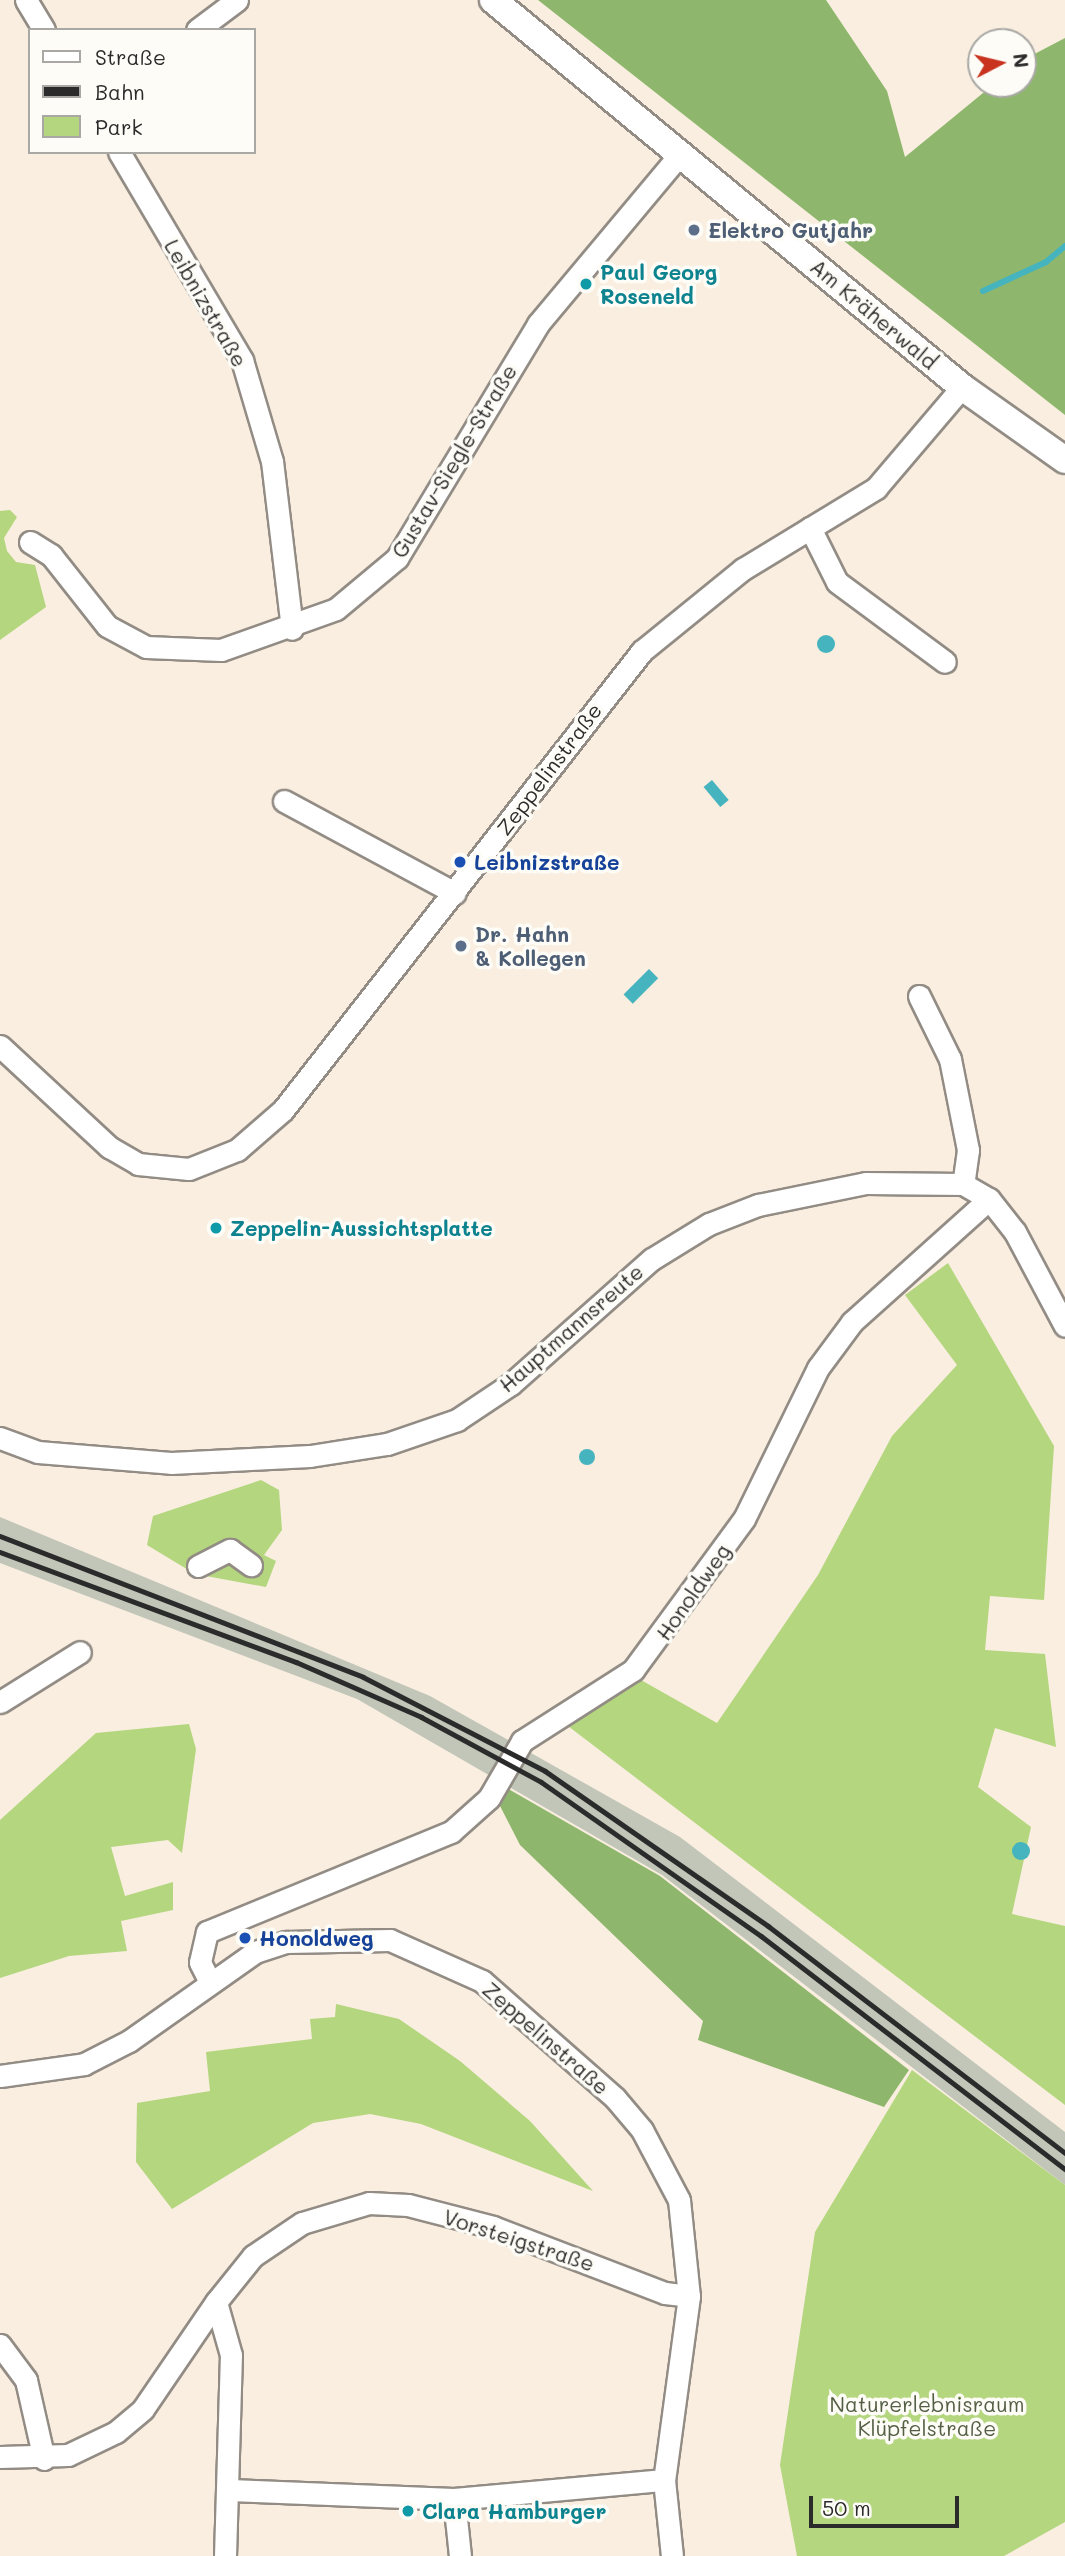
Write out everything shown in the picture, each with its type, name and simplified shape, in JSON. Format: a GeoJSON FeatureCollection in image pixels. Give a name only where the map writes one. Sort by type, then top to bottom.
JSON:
{"type":"FeatureCollection","features":[{"type":"Feature","properties":{"kind":"main road","name":"Am Kräherwald"},"geometry":{"type":"LineString","coordinates":[[493,0],[962,387],[1065,460]]}},
{"type":"Feature","properties":{"kind":"street"},"geometry":{"type":"LineString","coordinates":[[26,0],[43,28]]}},
{"type":"Feature","properties":{"kind":"street"},"geometry":{"type":"LineString","coordinates":[[200,28],[237,0]]}},
{"type":"Feature","properties":{"kind":"street","name":"Leibnizstraße"},"geometry":{"type":"LineString","coordinates":[[120,154],[242,360],[272,460],[292,629]]}},
{"type":"Feature","properties":{"kind":"street","name":"Gustav-Siegle-Straße"},"geometry":{"type":"LineString","coordinates":[[30,542],[51,555],[107,626],[146,647],[221,650],[292,629],[355,597],[397,558],[538,324],[680,154]]}},
{"type":"Feature","properties":{"kind":"street","name":"Zeppelinstraße"},"geometry":{"type":"LineString","coordinates":[[0,1046],[109,1147],[138,1164],[189,1168],[216,1161],[283,1110],[642,651],[688,608],[876,488],[962,387]]}},
{"type":"Feature","properties":{"kind":"street"},"geometry":{"type":"LineString","coordinates":[[810,528],[837,583],[945,662]]}},
{"type":"Feature","properties":{"kind":"street"},"geometry":{"type":"LineString","coordinates":[[284,800],[455,893]]}},
{"type":"Feature","properties":{"kind":"street"},"geometry":{"type":"LineString","coordinates":[[919,996],[950,1059],[968,1150],[963,1184]]}},
{"type":"Feature","properties":{"kind":"street","name":"Hauptmannsreute"},"geometry":{"type":"LineString","coordinates":[[0,1438],[38,1452],[171,1463],[310,1456],[387,1444],[457,1420],[512,1384],[652,1259],[709,1224],[824,1189],[914,1179],[963,1184],[989,1199],[1015,1232],[1065,1326]]}},
{"type":"Feature","properties":{"kind":"street","name":"Honoldweg"},"geometry":{"type":"LineString","coordinates":[[210,1982],[199,1947],[207,1932],[451,1832],[489,1798],[522,1741],[633,1670],[744,1519],[818,1368],[852,1322],[989,1199]]}},
{"type":"Feature","properties":{"kind":"street"},"geometry":{"type":"LineString","coordinates":[[198,1566],[230,1550],[251,1565]]}},
{"type":"Feature","properties":{"kind":"street"},"geometry":{"type":"LineString","coordinates":[[0,1702],[80,1652]]}},
{"type":"Feature","properties":{"kind":"street","name":"Zeppelinstraße"},"geometry":{"type":"LineString","coordinates":[[0,2076],[84,2064],[130,2041],[210,1982],[264,1948],[327,1936],[390,1940],[482,1981],[544,2030],[642,2130],[680,2200],[690,2296],[664,2480],[672,2556]]}},
{"type":"Feature","properties":{"kind":"street","name":"Vorsteigstraße"},"geometry":{"type":"LineString","coordinates":[[0,2457],[44,2459],[86,2450],[143,2409],[216,2302],[272,2239],[333,2210],[369,2203],[408,2206],[493,2227],[663,2292],[690,2296]]}},
{"type":"Feature","properties":{"kind":"street"},"geometry":{"type":"LineString","coordinates":[[216,2302],[231,2355],[230,2490],[225,2556]]}},
{"type":"Feature","properties":{"kind":"street"},"geometry":{"type":"LineString","coordinates":[[0,2345],[26,2380],[44,2459]]}},
{"type":"Feature","properties":{"kind":"street"},"geometry":{"type":"LineString","coordinates":[[230,2490],[454,2499],[664,2480]]}},
{"type":"Feature","properties":{"kind":"street"},"geometry":{"type":"LineString","coordinates":[[454,2499],[460,2556]]}},
{"type":"Feature","properties":{"kind":"shaded area"},"geometry":{"type":"Polygon","coordinates":[[[0,1517],[430,1696],[680,1837],[1065,2132],[1065,2185],[662,1875],[357,1699],[0,1563],[0,1517]]]}},
{"type":"Feature","properties":{"kind":"green space"},"geometry":{"type":"Polygon","coordinates":[[[538,0],[826,0],[887,91],[905,157],[977,98],[1037,98],[1037,53],[1065,38],[1065,415],[538,0]]]}},
{"type":"Feature","properties":{"kind":"green space"},"geometry":{"type":"Polygon","coordinates":[[[10,510],[17,517],[4,538],[7,551],[16,562],[35,565],[46,607],[0,640],[0,511],[10,510]]]}},
{"type":"Feature","properties":{"kind":"green space"},"geometry":{"type":"Polygon","coordinates":[[[948,1263],[1054,1446],[1044,1600],[990,1596],[985,1650],[1045,1654],[1056,1747],[995,1728],[978,1787],[1031,1827],[1012,1914],[1065,1926],[1065,2105],[568,1726],[641,1680],[717,1723],[818,1575],[892,1436],[957,1365],[905,1295],[948,1263]]]}},
{"type":"Feature","properties":{"kind":"green space"},"geometry":{"type":"Polygon","coordinates":[[[261,1480],[279,1490],[282,1530],[264,1555],[276,1561],[266,1587],[195,1574],[147,1545],[153,1516],[261,1480]]]}},
{"type":"Feature","properties":{"kind":"green space"},"geometry":{"type":"Polygon","coordinates":[[[189,1724],[196,1749],[182,1853],[168,1840],[111,1847],[125,1896],[173,1882],[173,1910],[121,1921],[127,1951],[69,1956],[0,1978],[0,1820],[96,1733],[189,1724]]]}},
{"type":"Feature","properties":{"kind":"green space"},"geometry":{"type":"Polygon","coordinates":[[[503,1786],[660,1876],[909,2070],[884,2107],[698,2040],[703,2021],[520,1845],[498,1802],[503,1786]]]}},
{"type":"Feature","properties":{"kind":"green space"},"geometry":{"type":"Polygon","coordinates":[[[336,2004],[399,2019],[460,2061],[530,2121],[593,2191],[421,2124],[370,2114],[313,2123],[172,2209],[136,2162],[137,2103],[210,2091],[206,2052],[312,2039],[310,2019],[335,2017],[336,2004]]]}},
{"type":"Feature","properties":{"kind":"green space","name":"Naturerlebnisraum Klüpfelstraße"},"geometry":{"type":"Polygon","coordinates":[[[912,2070],[1065,2185],[1065,2522],[1004,2556],[797,2556],[780,2465],[815,2232],[912,2070]]]}},
{"type":"Feature","properties":{"kind":"water"},"geometry":{"type":"Polygon","coordinates":[[[826,635],[832,638],[835,644],[832,650],[826,653],[820,650],[817,644],[820,638],[826,635]]]}},
{"type":"Feature","properties":{"kind":"water"},"geometry":{"type":"Polygon","coordinates":[[[712,780],[729,800],[720,807],[704,787],[712,780]]]}},
{"type":"Feature","properties":{"kind":"water"},"geometry":{"type":"Polygon","coordinates":[[[649,969],[658,978],[633,1004],[624,994],[649,969]]]}},
{"type":"Feature","properties":{"kind":"water"},"geometry":{"type":"Polygon","coordinates":[[[584,1449],[590,1449],[595,1457],[593,1463],[584,1465],[579,1460],[579,1454],[584,1449]]]}},
{"type":"Feature","properties":{"kind":"water"},"geometry":{"type":"Polygon","coordinates":[[[1017,1842],[1025,1842],[1030,1851],[1028,1858],[1017,1860],[1012,1855],[1012,1847],[1017,1842]]]}},
{"type":"Feature","properties":{"kind":"waterway"},"geometry":{"type":"LineString","coordinates":[[983,291],[1046,262],[1065,246]]}},
{"type":"Feature","properties":{"kind":"railway"},"geometry":{"type":"LineString","coordinates":[[0,1536],[363,1677],[545,1771],[768,1926],[1065,2153]]}},
{"type":"Feature","properties":{"kind":"railway"},"geometry":{"type":"LineString","coordinates":[[0,1552],[296,1662],[421,1717],[541,1782],[761,1936],[1065,2169]]}},
{"type":"Feature","properties":{"kind":"place","name":"Elektro Gutjahr"},"geometry":{"type":"Point","coordinates":[694,230]}},
{"type":"Feature","properties":{"kind":"place","name":"Paul Georg Roseneld"},"geometry":{"type":"Point","coordinates":[586,284]}},
{"type":"Feature","properties":{"kind":"place","name":"Leibnizstraße"},"geometry":{"type":"Point","coordinates":[460,862]}},
{"type":"Feature","properties":{"kind":"place","name":"Dr. Hahn & Kollegen"},"geometry":{"type":"Point","coordinates":[461,946]}},
{"type":"Feature","properties":{"kind":"place","name":"Zeppelin-Aussichtsplatte"},"geometry":{"type":"Point","coordinates":[216,1228]}},
{"type":"Feature","properties":{"kind":"place","name":"Honoldweg"},"geometry":{"type":"Point","coordinates":[245,1938]}},
{"type":"Feature","properties":{"kind":"place","name":"Clara Hamburger"},"geometry":{"type":"Point","coordinates":[408,2511]}}]}
